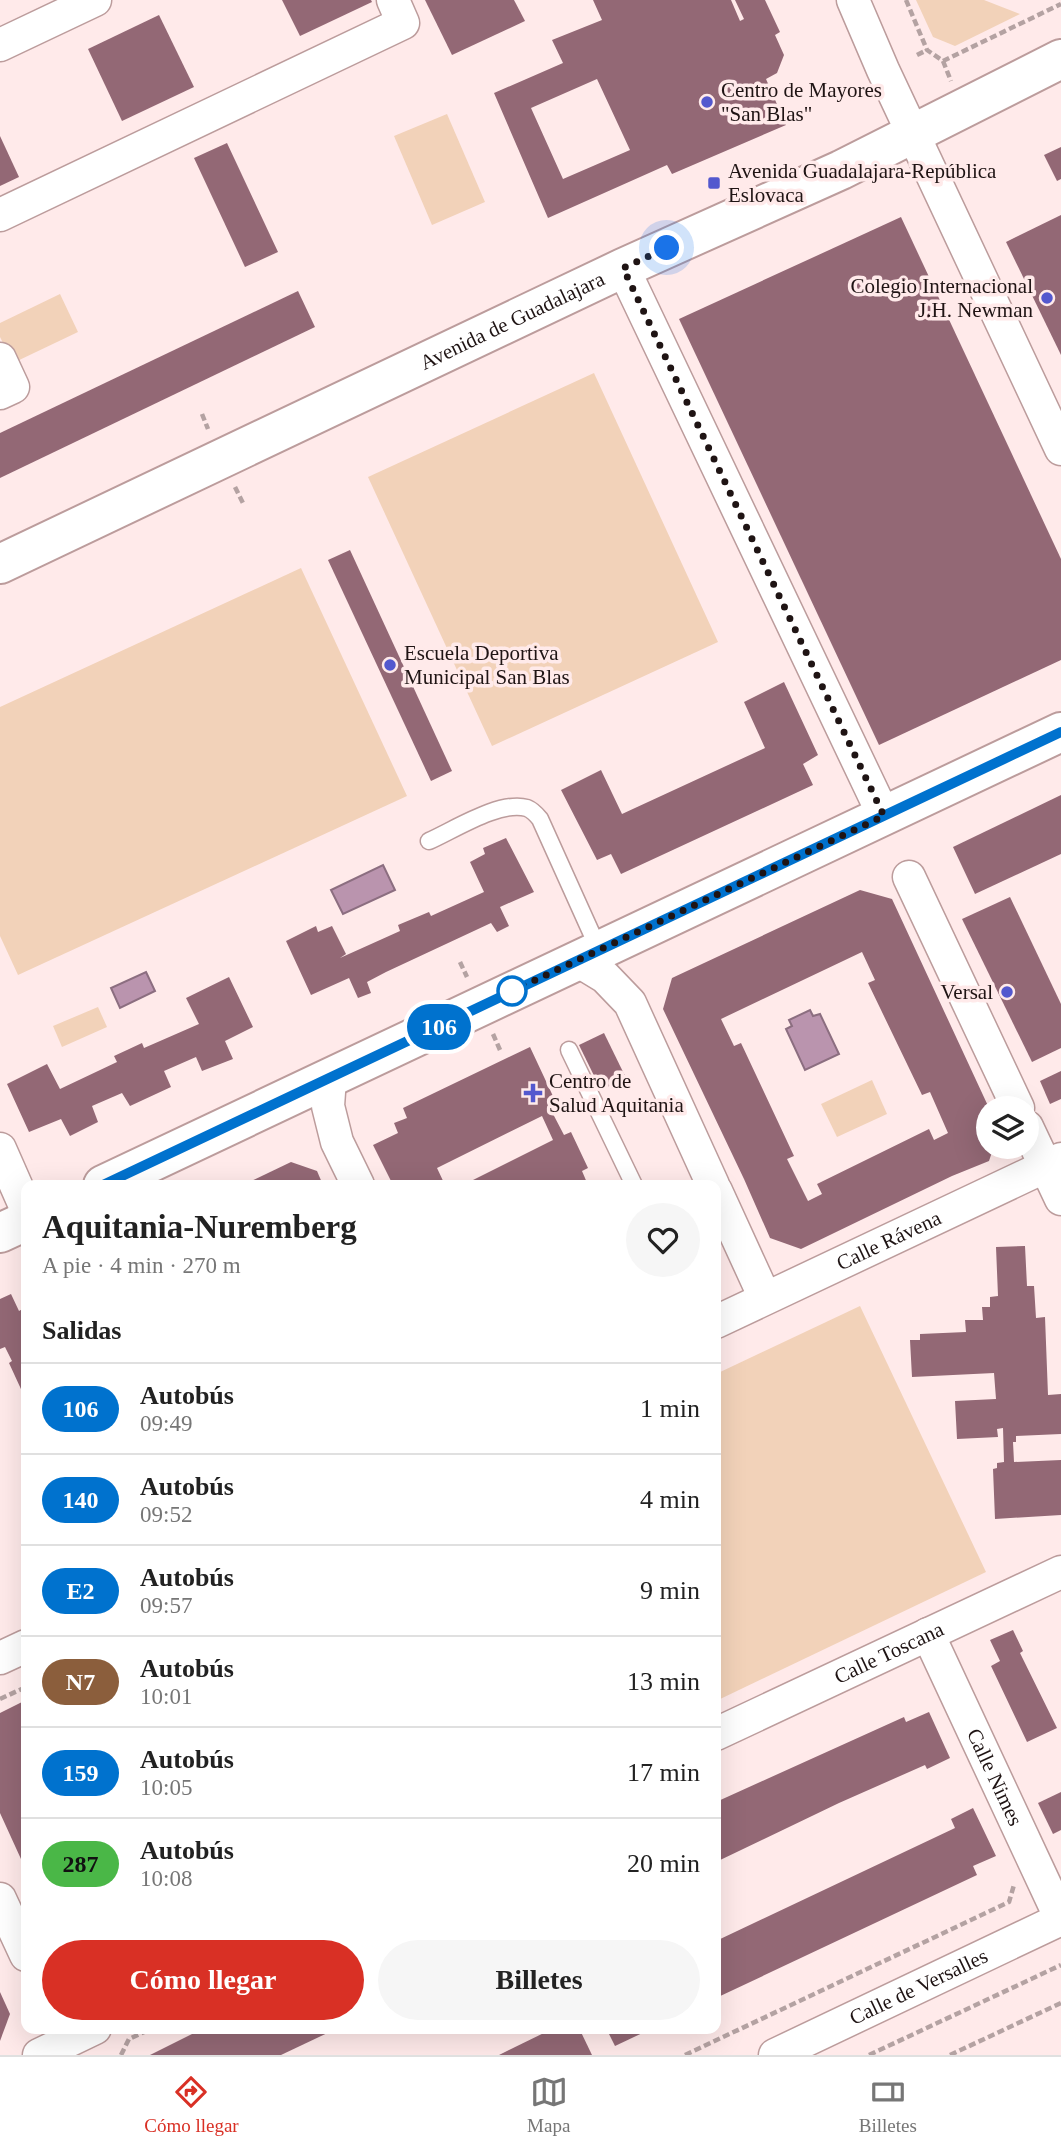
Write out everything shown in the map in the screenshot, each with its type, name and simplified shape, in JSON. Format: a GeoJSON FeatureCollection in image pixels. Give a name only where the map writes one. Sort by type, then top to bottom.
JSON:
{"type":"FeatureCollection","features":[{"type":"Feature","properties":{"kind":"street"},"geometry":{"type":"LineString","coordinates":[[0,45],[95,0]]}},
{"type":"Feature","properties":{"kind":"street"},"geometry":{"type":"LineString","coordinates":[[0,215],[403,23],[393,0]]}},
{"type":"Feature","properties":{"kind":"street"},"geometry":{"type":"LineString","coordinates":[[853,0],[1061,449]]}},
{"type":"Feature","properties":{"kind":"street","name":"Avenida de Guadalajara"},"geometry":{"type":"LineString","coordinates":[[0,565],[623,268],[841,170],[912,132],[1061,60]]}},
{"type":"Feature","properties":{"kind":"street"},"geometry":{"type":"LineString","coordinates":[[623,268],[884,816]]}},
{"type":"Feature","properties":{"kind":"street"},"geometry":{"type":"LineString","coordinates":[[0,359],[13,387],[0,393]]}},
{"type":"Feature","properties":{"kind":"street"},"geometry":{"type":"LineString","coordinates":[[114,1180],[1061,732]]}},
{"type":"Feature","properties":{"kind":"street"},"geometry":{"type":"LineString","coordinates":[[909,877],[1012,1096]]}},
{"type":"Feature","properties":{"kind":"street"},"geometry":{"type":"LineString","coordinates":[[588,955],[630,1003],[711,1180]]}},
{"type":"Feature","properties":{"kind":"street"},"geometry":{"type":"LineString","coordinates":[[330,1078],[328,1105],[337,1142],[356,1180]]}},
{"type":"Feature","properties":{"kind":"street"},"geometry":{"type":"LineString","coordinates":[[1039,1144],[1053,1163],[1061,1199]]}},
{"type":"Feature","properties":{"kind":"street"},"geometry":{"type":"LineString","coordinates":[[0,1149],[21,1197]]}},
{"type":"Feature","properties":{"kind":"street","name":"Calle Rávena"},"geometry":{"type":"LineString","coordinates":[[721,1320],[1053,1163]]}},
{"type":"Feature","properties":{"kind":"street"},"geometry":{"type":"LineString","coordinates":[[721,1202],[765,1298]]}},
{"type":"Feature","properties":{"kind":"street"},"geometry":{"type":"LineString","coordinates":[[0,1233],[21,1223]]}},
{"type":"Feature","properties":{"kind":"street","name":"Calle Toscana"},"geometry":{"type":"LineString","coordinates":[[721,1732],[1061,1572]]}},
{"type":"Feature","properties":{"kind":"street","name":"Calle Nimes"},"geometry":{"type":"LineString","coordinates":[[928,1634],[1061,1919]]}},
{"type":"Feature","properties":{"kind":"street"},"geometry":{"type":"LineString","coordinates":[[0,1658],[21,1648]]}},
{"type":"Feature","properties":{"kind":"street"},"geometry":{"type":"LineString","coordinates":[[0,1899],[21,1944]]}},
{"type":"Feature","properties":{"kind":"street","name":"Calle de Versalles"},"geometry":{"type":"LineString","coordinates":[[775,2055],[1061,1919]]}},
{"type":"Feature","properties":{"kind":"street"},"geometry":{"type":"LineString","coordinates":[[39,2055],[83,2034]]}},
{"type":"Feature","properties":{"kind":"lane"},"geometry":{"type":"LineString","coordinates":[[429,841],[501,808],[516,806],[530,809],[540,819],[588,955]]}},
{"type":"Feature","properties":{"kind":"lane"},"geometry":{"type":"LineString","coordinates":[[569,1051],[632,1180]]}},
{"type":"Feature","properties":{"kind":"path"},"geometry":{"type":"LineString","coordinates":[[906,0],[927,50],[943,61],[953,85]]}},
{"type":"Feature","properties":{"kind":"path"},"geometry":{"type":"LineString","coordinates":[[943,61],[1061,4]]}},
{"type":"Feature","properties":{"kind":"path"},"geometry":{"type":"LineString","coordinates":[[917,55],[927,50]]}},
{"type":"Feature","properties":{"kind":"path"},"geometry":{"type":"LineString","coordinates":[[202,414],[211,436]]}},
{"type":"Feature","properties":{"kind":"path"},"geometry":{"type":"LineString","coordinates":[[233,484],[244,505]]}},
{"type":"Feature","properties":{"kind":"path"},"geometry":{"type":"LineString","coordinates":[[460,962],[471,985]]}},
{"type":"Feature","properties":{"kind":"path"},"geometry":{"type":"LineString","coordinates":[[491,1030],[500,1050]]}},
{"type":"Feature","properties":{"kind":"path"},"geometry":{"type":"LineString","coordinates":[[0,1699],[21,1689]]}},
{"type":"Feature","properties":{"kind":"path"},"geometry":{"type":"LineString","coordinates":[[685,2055],[1009,1902],[1014,1882],[1038,1872]]}},
{"type":"Feature","properties":{"kind":"path"},"geometry":{"type":"LineString","coordinates":[[869,2055],[1061,1965]]}},
{"type":"Feature","properties":{"kind":"path"},"geometry":{"type":"LineString","coordinates":[[950,2055],[1061,2003]]}},
{"type":"Feature","properties":{"kind":"path"},"geometry":{"type":"LineString","coordinates":[[121,2055],[129,2039],[140,2034]]}},
{"type":"Feature","properties":{"kind":"shaded area"},"geometry":{"type":"Polygon","coordinates":[[[916,0],[984,0],[1020,14],[955,46],[933,37],[916,0]]]}},
{"type":"Feature","properties":{"kind":"shaded area"},"geometry":{"type":"Polygon","coordinates":[[[447,114],[485,202],[432,225],[394,136],[447,114]]]}},
{"type":"Feature","properties":{"kind":"shaded area"},"geometry":{"type":"Polygon","coordinates":[[[60,294],[78,332],[13,363],[0,337],[0,323],[60,294]]]}},
{"type":"Feature","properties":{"kind":"shaded area"},"geometry":{"type":"Polygon","coordinates":[[[594,373],[718,642],[492,746],[368,477],[594,373]]]}},
{"type":"Feature","properties":{"kind":"shaded area"},"geometry":{"type":"Polygon","coordinates":[[[301,568],[407,796],[18,975],[0,936],[0,707],[301,568]]]}},
{"type":"Feature","properties":{"kind":"shaded area"},"geometry":{"type":"Polygon","coordinates":[[[383,865],[395,890],[343,914],[331,890],[383,865]]]}},
{"type":"Feature","properties":{"kind":"shaded area"},"geometry":{"type":"Polygon","coordinates":[[[146,972],[155,991],[120,1008],[111,988],[146,972]]]}},
{"type":"Feature","properties":{"kind":"shaded area"},"geometry":{"type":"Polygon","coordinates":[[[98,1007],[107,1027],[62,1047],[53,1026],[98,1007]]]}},
{"type":"Feature","properties":{"kind":"shaded area"},"geometry":{"type":"Polygon","coordinates":[[[810,1010],[813,1016],[820,1014],[839,1054],[805,1070],[786,1029],[792,1026],[789,1020],[810,1010]]]}},
{"type":"Feature","properties":{"kind":"shaded area"},"geometry":{"type":"Polygon","coordinates":[[[872,1080],[887,1114],[837,1137],[821,1104],[872,1080]]]}},
{"type":"Feature","properties":{"kind":"shaded area"},"geometry":{"type":"Polygon","coordinates":[[[860,1306],[986,1572],[721,1699],[721,1372],[860,1306]]]}},
{"type":"Feature","properties":{"kind":"building"},"geometry":{"type":"Polygon","coordinates":[[[282,0],[371,0],[372,2],[300,36],[282,0]]]}},
{"type":"Feature","properties":{"kind":"building"},"geometry":{"type":"Polygon","coordinates":[[[425,0],[514,0],[525,21],[452,55],[425,0]]]}},
{"type":"Feature","properties":{"kind":"building","name":"Centro de Mayores \"San Blas\""},"geometry":{"type":"Polygon","coordinates":[[[593,0],[731,0],[740,21],[744,19],[735,0],[765,0],[780,32],[775,35],[784,55],[777,73],[766,79],[786,125],[672,174],[667,165],[548,218],[494,93],[563,63],[552,40],[602,20],[593,0]],[[597,79],[531,108],[563,179],[630,150],[597,79]]]}},
{"type":"Feature","properties":{"kind":"building"},"geometry":{"type":"Polygon","coordinates":[[[159,15],[194,87],[122,121],[88,49],[159,15]]]}},
{"type":"Feature","properties":{"kind":"building"},"geometry":{"type":"Polygon","coordinates":[[[0,136],[19,177],[0,186],[0,136]]]}},
{"type":"Feature","properties":{"kind":"building"},"geometry":{"type":"Polygon","coordinates":[[[227,143],[278,252],[245,267],[194,158],[227,143]]]}},
{"type":"Feature","properties":{"kind":"building"},"geometry":{"type":"Polygon","coordinates":[[[1061,147],[1061,179],[1057,181],[1044,155],[1061,147]]]}},
{"type":"Feature","properties":{"kind":"building"},"geometry":{"type":"Polygon","coordinates":[[[1061,215],[1061,355],[1006,242],[1061,215]]]}},
{"type":"Feature","properties":{"kind":"building"},"geometry":{"type":"Polygon","coordinates":[[[901,217],[1061,559],[1061,660],[879,745],[679,319],[901,217]]]}},
{"type":"Feature","properties":{"kind":"building"},"geometry":{"type":"Polygon","coordinates":[[[298,291],[315,327],[0,478],[0,433],[298,291]]]}},
{"type":"Feature","properties":{"kind":"building","name":"Escuela Deportiva Municipal San Blas"},"geometry":{"type":"Polygon","coordinates":[[[350,550],[452,771],[431,781],[328,560],[350,550]]]}},
{"type":"Feature","properties":{"kind":"building"},"geometry":{"type":"Polygon","coordinates":[[[784,682],[818,755],[803,764],[813,785],[621,874],[611,854],[597,860],[561,790],[601,770],[622,814],[765,748],[744,702],[784,682]]]}},
{"type":"Feature","properties":{"kind":"building"},"geometry":{"type":"Polygon","coordinates":[[[1061,795],[1061,854],[975,894],[953,847],[1061,795]]]}},
{"type":"Feature","properties":{"kind":"building"},"geometry":{"type":"Polygon","coordinates":[[[506,838],[534,892],[500,907],[509,926],[497,932],[491,923],[386,972],[367,982],[371,993],[358,998],[349,978],[311,995],[286,941],[316,926],[318,932],[332,926],[346,954],[340,958],[400,931],[398,925],[429,912],[431,916],[484,892],[470,862],[485,854],[483,848],[506,838]]]}},
{"type":"Feature","properties":{"kind":"building"},"geometry":{"type":"Polygon","coordinates":[[[860,890],[892,899],[983,1096],[976,1096],[976,1159],[990,1159],[989,1161],[952,1176],[801,1249],[770,1238],[663,1009],[672,978],[860,890]],[[862,952],[721,1019],[734,1046],[741,1043],[794,1156],[787,1159],[808,1201],[822,1194],[817,1184],[929,1129],[934,1140],[948,1133],[930,1092],[922,1095],[868,983],[875,980],[862,952]]]}},
{"type":"Feature","properties":{"kind":"building"},"geometry":{"type":"Polygon","coordinates":[[[1010,897],[1061,1004],[1061,1048],[1032,1062],[962,919],[1010,897]]]}},
{"type":"Feature","properties":{"kind":"building"},"geometry":{"type":"Polygon","coordinates":[[[229,977],[253,1027],[225,1041],[233,1059],[202,1071],[196,1057],[164,1071],[171,1087],[130,1106],[122,1093],[92,1106],[98,1122],[70,1136],[61,1119],[29,1132],[7,1084],[47,1064],[60,1089],[117,1062],[114,1056],[142,1043],[144,1048],[199,1024],[186,998],[229,977]]]}},
{"type":"Feature","properties":{"kind":"building"},"geometry":{"type":"Polygon","coordinates":[[[604,1033],[626,1078],[601,1090],[579,1045],[604,1033]]]}},
{"type":"Feature","properties":{"kind":"building"},"geometry":{"type":"Polygon","coordinates":[[[530,1047],[559,1109],[552,1112],[564,1135],[571,1132],[588,1168],[582,1171],[586,1180],[473,1180],[553,1140],[542,1116],[437,1168],[443,1180],[390,1180],[373,1145],[398,1133],[394,1123],[407,1118],[403,1108],[530,1047]]]}},
{"type":"Feature","properties":{"kind":"building"},"geometry":{"type":"Polygon","coordinates":[[[1061,1071],[1061,1099],[1050,1104],[1040,1081],[1061,1071]]]}},
{"type":"Feature","properties":{"kind":"building"},"geometry":{"type":"Polygon","coordinates":[[[291,1162],[317,1171],[321,1180],[253,1180],[291,1162]]]}},
{"type":"Feature","properties":{"kind":"building"},"geometry":{"type":"Polygon","coordinates":[[[1025,1246],[1027,1286],[1034,1286],[1036,1318],[1045,1317],[1048,1395],[1061,1394],[1061,1434],[1016,1436],[1016,1442],[1013,1442],[1014,1462],[1061,1460],[1061,1515],[995,1519],[993,1469],[997,1468],[997,1463],[1004,1462],[1003,1428],[997,1429],[998,1437],[957,1439],[955,1401],[996,1399],[994,1373],[912,1377],[910,1340],[920,1340],[920,1334],[966,1332],[965,1320],[983,1320],[982,1307],[990,1307],[990,1297],[998,1296],[996,1247],[1025,1246]]]}},
{"type":"Feature","properties":{"kind":"building"},"geometry":{"type":"Polygon","coordinates":[[[11,1294],[19,1311],[21,1310],[21,1389],[5,1347],[0,1349],[0,1299],[11,1294]]]}},
{"type":"Feature","properties":{"kind":"building"},"geometry":{"type":"Polygon","coordinates":[[[1013,1630],[1023,1651],[1020,1653],[1057,1728],[1027,1742],[991,1666],[1000,1661],[990,1640],[1013,1630]]]}},
{"type":"Feature","properties":{"kind":"building"},"geometry":{"type":"Polygon","coordinates":[[[21,1702],[21,1859],[0,1813],[0,1713],[21,1702]]]}},
{"type":"Feature","properties":{"kind":"building"},"geometry":{"type":"Polygon","coordinates":[[[929,1712],[950,1758],[927,1769],[925,1765],[839,1803],[721,1860],[721,1800],[904,1717],[906,1722],[929,1712]]]}},
{"type":"Feature","properties":{"kind":"building"},"geometry":{"type":"Polygon","coordinates":[[[1061,1792],[1061,1830],[1053,1834],[1038,1803],[1061,1792]]]}},
{"type":"Feature","properties":{"kind":"building"},"geometry":{"type":"Polygon","coordinates":[[[973,1808],[996,1856],[973,1866],[977,1875],[721,1996],[721,1939],[955,1828],[951,1819],[973,1808]]]}},
{"type":"Feature","properties":{"kind":"building"},"geometry":{"type":"Polygon","coordinates":[[[0,1992],[10,2014],[0,2041],[0,1992]]]}},
{"type":"Feature","properties":{"kind":"building"},"geometry":{"type":"Polygon","coordinates":[[[192,2034],[325,2034],[281,2055],[150,2055],[192,2034]]]}},
{"type":"Feature","properties":{"kind":"building"},"geometry":{"type":"Polygon","coordinates":[[[542,2034],[582,2034],[592,2055],[499,2055],[542,2034]]]}},
{"type":"Feature","properties":{"kind":"building"},"geometry":{"type":"Polygon","coordinates":[[[609,2034],[640,2034],[615,2046],[609,2034]]]}},
{"type":"Feature","properties":{"kind":"bus line","name":"106"},"geometry":{"type":"LineString","coordinates":[[114,1180],[1061,732]]}},
{"type":"Feature","properties":{"kind":"place","name":"Centro de Mayores \"San Blas\""},"geometry":{"type":"Point","coordinates":[707,102]}},
{"type":"Feature","properties":{"kind":"place","name":"Avenida Guadalajara-República Eslovaca"},"geometry":{"type":"Point","coordinates":[714,183]}},
{"type":"Feature","properties":{"kind":"place","name":"Colegio Internacional J.H. Newman"},"geometry":{"type":"Point","coordinates":[1047,298]}},
{"type":"Feature","properties":{"kind":"place","name":"Escuela Deportiva Municipal San Blas"},"geometry":{"type":"Point","coordinates":[390,665]}},
{"type":"Feature","properties":{"kind":"place","name":"Versal"},"geometry":{"type":"Point","coordinates":[1007,992]}},
{"type":"Feature","properties":{"kind":"place","name":"Centro de Salud Aquitania"},"geometry":{"type":"Point","coordinates":[533,1093]}},
{"type":"Feature","properties":{"kind":"route"},"geometry":{"type":"LineString","coordinates":[[512,991],[884,816],[623,268],[667,248]]}}]}
